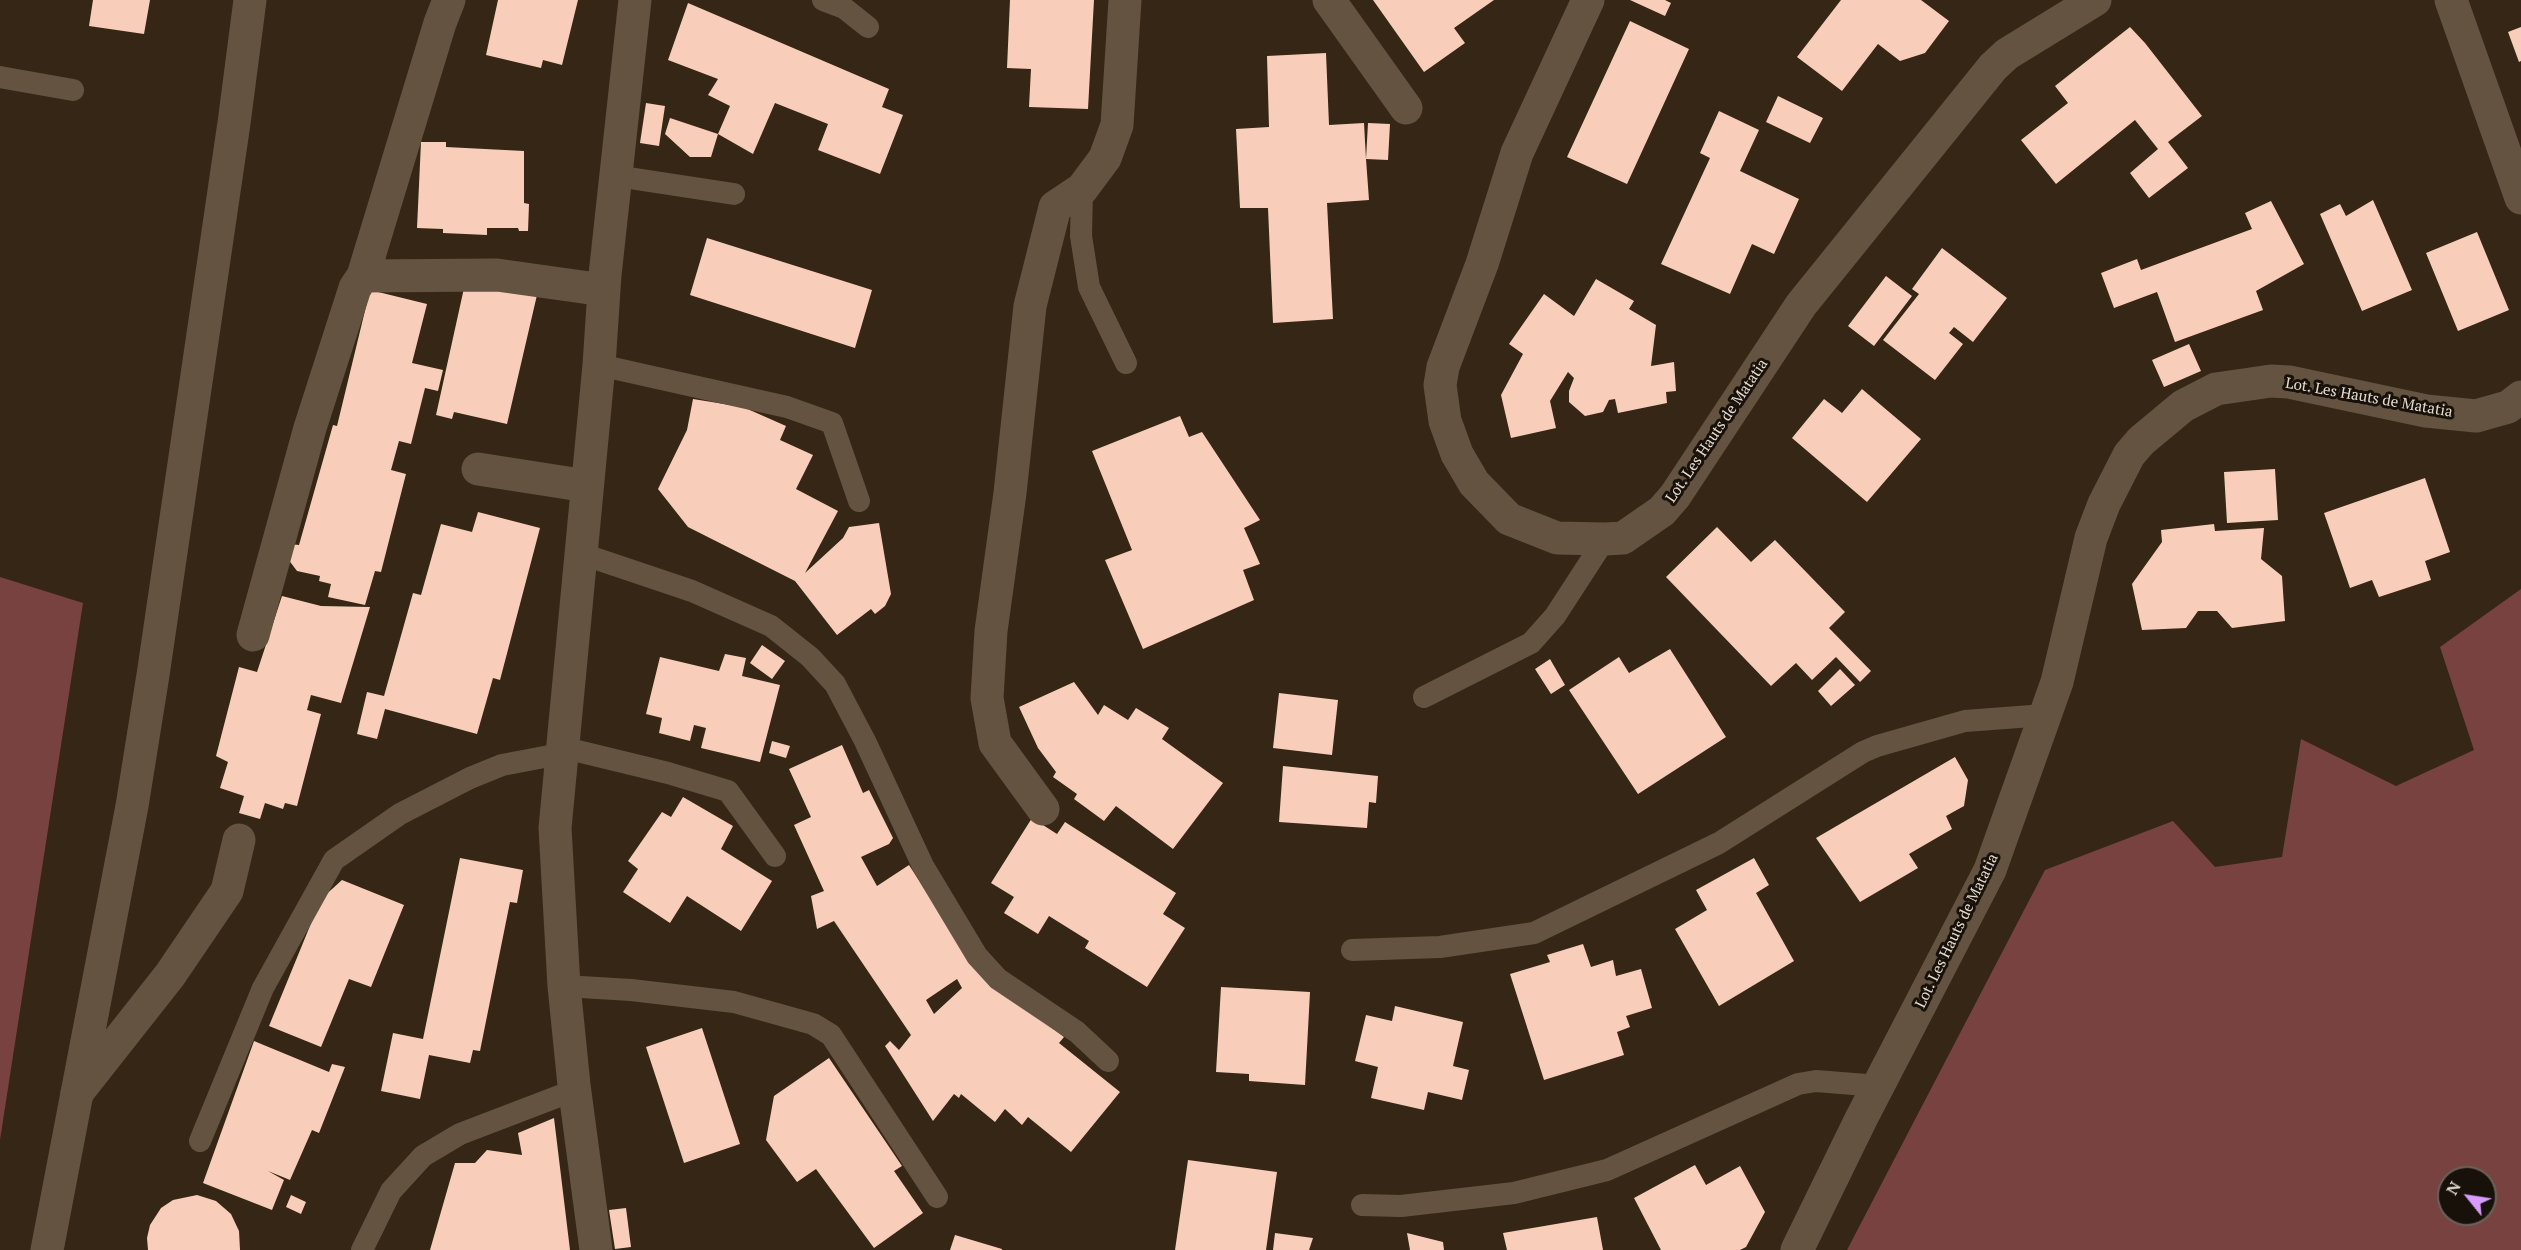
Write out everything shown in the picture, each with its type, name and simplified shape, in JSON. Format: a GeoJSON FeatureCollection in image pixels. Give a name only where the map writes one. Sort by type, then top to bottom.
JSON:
{"type":"FeatureCollection","features":[{"type":"Feature","properties":{"kind":"street"},"geometry":{"type":"LineString","coordinates":[[47,1250],[132,806],[234,123],[250,0]]}},
{"type":"Feature","properties":{"kind":"street"},"geometry":{"type":"LineString","coordinates":[[253,635],[310,428],[355,288],[363,276],[449,0]]}},
{"type":"Feature","properties":{"kind":"street"},"geometry":{"type":"LineString","coordinates":[[596,1250],[564,986],[555,828],[582,554],[604,290],[635,0]]}},
{"type":"Feature","properties":{"kind":"street"},"geometry":{"type":"LineString","coordinates":[[1043,809],[995,743],[987,698],[991,631],[1030,306],[1055,207],[1083,189],[1105,158],[1117,125],[1125,0]]}},
{"type":"Feature","properties":{"kind":"street"},"geometry":{"type":"LineString","coordinates":[[1329,0],[1406,108]]}},
{"type":"Feature","properties":{"kind":"street","name":"Lot. Les Hauts de Matatia"},"geometry":{"type":"LineString","coordinates":[[1588,0],[1517,153],[1482,264],[1443,367],[1440,385],[1445,420],[1457,454],[1474,483],[1509,519],[1557,538],[1605,539],[1623,538],[1662,511],[1675,496],[1801,305],[1993,67],[2007,54],[2095,0]]}},
{"type":"Feature","properties":{"kind":"street"},"geometry":{"type":"LineString","coordinates":[[2458,4],[2521,198]]}},
{"type":"Feature","properties":{"kind":"street"},"geometry":{"type":"LineString","coordinates":[[363,276],[497,275],[604,290]]}},
{"type":"Feature","properties":{"kind":"street","name":"Lot. Les Hauts de Matatia"},"geometry":{"type":"LineString","coordinates":[[1797,1250],[1990,870],[2062,664],[2085,556],[2104,504],[2129,455],[2141,441],[2183,406],[2216,389],[2271,381],[2289,382],[2426,411],[2476,416],[2508,407],[2521,397]]}},
{"type":"Feature","properties":{"kind":"street"},"geometry":{"type":"LineString","coordinates":[[478,469],[587,486]]}},
{"type":"Feature","properties":{"kind":"street"},"geometry":{"type":"LineString","coordinates":[[77,1093],[170,975],[227,891],[239,840]]}},
{"type":"Feature","properties":{"kind":"lane"},"geometry":{"type":"LineString","coordinates":[[823,0],[844,8],[868,27]]}},
{"type":"Feature","properties":{"kind":"lane"},"geometry":{"type":"LineString","coordinates":[[0,76],[73,90]]}},
{"type":"Feature","properties":{"kind":"lane"},"geometry":{"type":"LineString","coordinates":[[616,176],[734,194]]}},
{"type":"Feature","properties":{"kind":"lane"},"geometry":{"type":"LineString","coordinates":[[1083,189],[1081,236],[1089,287],[1126,363]]}},
{"type":"Feature","properties":{"kind":"lane"},"geometry":{"type":"LineString","coordinates":[[599,365],[787,407],[832,423],[859,501]]}},
{"type":"Feature","properties":{"kind":"lane"},"geometry":{"type":"LineString","coordinates":[[1424,697],[1531,642],[1556,616],[1605,539]]}},
{"type":"Feature","properties":{"kind":"lane"},"geometry":{"type":"LineString","coordinates":[[582,554],[692,591],[771,626],[810,657],[835,684],[865,741],[923,866],[977,956],[998,980],[1077,1032],[1108,1061]]}},
{"type":"Feature","properties":{"kind":"lane"},"geometry":{"type":"LineString","coordinates":[[1352,951],[1440,947],[1534,933],[1719,843],[1877,746],[1965,721],[2045,715]]}},
{"type":"Feature","properties":{"kind":"lane"},"geometry":{"type":"LineString","coordinates":[[200,1141],[263,988],[334,860],[400,814],[470,778],[502,765],[561,751],[668,773],[728,791],[775,856]]}},
{"type":"Feature","properties":{"kind":"lane"},"geometry":{"type":"LineString","coordinates":[[564,986],[631,990],[734,1002],[813,1024],[831,1035],[938,1197]]}},
{"type":"Feature","properties":{"kind":"lane"},"geometry":{"type":"LineString","coordinates":[[1362,1205],[1401,1206],[1514,1193],[1607,1170],[1798,1084],[1816,1081],[1879,1086]]}},
{"type":"Feature","properties":{"kind":"lane"},"geometry":{"type":"LineString","coordinates":[[362,1250],[391,1191],[423,1156],[460,1134],[575,1090]]}},
{"type":"Feature","properties":{"kind":"shaded area"},"geometry":{"type":"Polygon","coordinates":[[[0,577],[83,603],[0,1140],[0,577]]]}},
{"type":"Feature","properties":{"kind":"shaded area"},"geometry":{"type":"Polygon","coordinates":[[[2521,589],[2521,1250],[1847,1250],[2045,870],[2173,821],[2215,867],[2282,857],[2301,739],[2396,786],[2474,750],[2440,647],[2521,589]]]}},
{"type":"Feature","properties":{"kind":"building"},"geometry":{"type":"Polygon","coordinates":[[[93,0],[150,0],[144,34],[89,26],[93,0]]]}},
{"type":"Feature","properties":{"kind":"building"},"geometry":{"type":"Polygon","coordinates":[[[498,0],[578,0],[562,65],[543,60],[541,68],[486,55],[498,0]]]}},
{"type":"Feature","properties":{"kind":"building"},"geometry":{"type":"Polygon","coordinates":[[[1010,0],[1094,0],[1088,109],[1029,107],[1031,69],[1007,68],[1010,0]]]}},
{"type":"Feature","properties":{"kind":"building"},"geometry":{"type":"Polygon","coordinates":[[[1373,0],[1494,0],[1454,28],[1465,43],[1424,72],[1373,0]]]}},
{"type":"Feature","properties":{"kind":"building"},"geometry":{"type":"Polygon","coordinates":[[[1630,0],[1665,0],[1671,3],[1665,16],[1630,0]]]}},
{"type":"Feature","properties":{"kind":"building"},"geometry":{"type":"Polygon","coordinates":[[[1841,0],[1921,0],[1949,21],[1925,53],[1900,61],[1878,44],[1842,91],[1797,57],[1841,0]]]}},
{"type":"Feature","properties":{"kind":"building"},"geometry":{"type":"Polygon","coordinates":[[[688,3],[889,89],[882,107],[903,115],[880,174],[818,150],[828,124],[775,103],[753,154],[718,134],[730,106],[708,95],[718,79],[668,60],[688,3]]]}},
{"type":"Feature","properties":{"kind":"building"},"geometry":{"type":"Polygon","coordinates":[[[1630,21],[1689,49],[1627,184],[1567,157],[1630,21]]]}},
{"type":"Feature","properties":{"kind":"building"},"geometry":{"type":"Polygon","coordinates":[[[2130,27],[2202,116],[2168,142],[2188,168],[2149,198],[2130,173],[2158,149],[2135,120],[2056,184],[2021,140],[2068,103],[2055,86],[2130,27]]]}},
{"type":"Feature","properties":{"kind":"building"},"geometry":{"type":"Polygon","coordinates":[[[2521,27],[2521,61],[2519,62],[2508,32],[2521,27]]]}},
{"type":"Feature","properties":{"kind":"building"},"geometry":{"type":"Polygon","coordinates":[[[1326,53],[1329,125],[1364,123],[1369,200],[1327,203],[1333,319],[1273,323],[1268,208],[1240,208],[1236,129],[1269,127],[1267,56],[1326,53]]]}},
{"type":"Feature","properties":{"kind":"building"},"geometry":{"type":"Polygon","coordinates":[[[1778,96],[1823,118],[1810,143],[1766,122],[1778,96]]]}},
{"type":"Feature","properties":{"kind":"building"},"geometry":{"type":"Polygon","coordinates":[[[646,103],[665,106],[659,146],[640,143],[646,103]]]}},
{"type":"Feature","properties":{"kind":"building"},"geometry":{"type":"Polygon","coordinates":[[[1719,111],[1759,130],[1740,171],[1799,199],[1774,254],[1752,244],[1730,294],[1661,264],[1710,158],[1700,153],[1719,111]]]}},
{"type":"Feature","properties":{"kind":"building"},"geometry":{"type":"Polygon","coordinates":[[[670,118],[718,134],[711,157],[690,157],[665,134],[670,118]]]}},
{"type":"Feature","properties":{"kind":"building"},"geometry":{"type":"Polygon","coordinates":[[[1368,123],[1390,124],[1388,160],[1366,159],[1368,123]]]}},
{"type":"Feature","properties":{"kind":"building"},"geometry":{"type":"Polygon","coordinates":[[[421,142],[446,142],[446,147],[524,151],[524,203],[529,204],[528,231],[519,231],[518,228],[487,228],[487,235],[443,233],[443,229],[417,228],[421,142]]]}},
{"type":"Feature","properties":{"kind":"building"},"geometry":{"type":"Polygon","coordinates":[[[2373,200],[2412,290],[2362,311],[2320,214],[2340,204],[2346,216],[2373,200]]]}},
{"type":"Feature","properties":{"kind":"building"},"geometry":{"type":"Polygon","coordinates":[[[2271,201],[2304,264],[2256,291],[2263,310],[2175,342],[2157,292],[2114,308],[2101,273],[2137,259],[2141,270],[2252,229],[2245,213],[2271,201]]]}},
{"type":"Feature","properties":{"kind":"building"},"geometry":{"type":"Polygon","coordinates":[[[2477,232],[2509,310],[2458,331],[2426,253],[2477,232]]]}},
{"type":"Feature","properties":{"kind":"building"},"geometry":{"type":"Polygon","coordinates":[[[707,238],[872,290],[855,348],[690,295],[707,238]]]}},
{"type":"Feature","properties":{"kind":"building"},"geometry":{"type":"Polygon","coordinates":[[[1942,248],[2007,298],[1973,342],[1954,327],[1949,333],[1963,344],[1935,380],[1883,340],[1919,294],[1912,289],[1942,248]]]}},
{"type":"Feature","properties":{"kind":"building"},"geometry":{"type":"Polygon","coordinates":[[[1886,276],[1912,296],[1874,346],[1848,326],[1886,276]]]}},
{"type":"Feature","properties":{"kind":"building"},"geometry":{"type":"Polygon","coordinates":[[[466,279],[537,295],[507,424],[454,412],[452,419],[436,415],[466,279]]]}},
{"type":"Feature","properties":{"kind":"building"},"geometry":{"type":"Polygon","coordinates":[[[1596,279],[1634,301],[1629,309],[1656,325],[1651,366],[1674,362],[1676,391],[1666,392],[1667,403],[1618,413],[1615,399],[1609,400],[1603,412],[1585,416],[1569,402],[1569,391],[1574,378],[1568,372],[1550,401],[1556,428],[1511,438],[1501,395],[1523,354],[1509,344],[1544,294],[1574,316],[1596,279]]]}},
{"type":"Feature","properties":{"kind":"building"},"geometry":{"type":"Polygon","coordinates":[[[370,290],[427,304],[412,363],[443,370],[438,391],[425,388],[411,444],[399,441],[391,470],[406,474],[381,572],[375,571],[365,605],[328,597],[331,584],[319,581],[320,576],[297,571],[288,559],[290,544],[299,545],[333,425],[337,426],[370,290]]]}},
{"type":"Feature","properties":{"kind":"building"},"geometry":{"type":"Polygon","coordinates":[[[2189,344],[2201,371],[2164,387],[2152,360],[2189,344]]]}},
{"type":"Feature","properties":{"kind":"building"},"geometry":{"type":"Polygon","coordinates":[[[1862,389],[1921,439],[1867,502],[1792,438],[1824,399],[1842,413],[1862,389]]]}},
{"type":"Feature","properties":{"kind":"building"},"geometry":{"type":"Polygon","coordinates":[[[693,399],[743,407],[786,426],[780,440],[813,455],[796,489],[838,511],[805,573],[843,538],[849,527],[879,523],[891,594],[885,606],[875,614],[871,609],[837,635],[795,581],[688,527],[658,489],[687,430],[693,399]]]}},
{"type":"Feature","properties":{"kind":"building"},"geometry":{"type":"Polygon","coordinates":[[[1180,416],[1189,437],[1202,432],[1260,520],[1244,528],[1260,564],[1243,570],[1254,600],[1143,649],[1105,560],[1132,550],[1092,451],[1180,416]]]}},
{"type":"Feature","properties":{"kind":"building"},"geometry":{"type":"Polygon","coordinates":[[[2275,469],[2278,520],[2227,523],[2224,472],[2275,469]]]}},
{"type":"Feature","properties":{"kind":"building"},"geometry":{"type":"Polygon","coordinates":[[[2425,478],[2450,552],[2425,561],[2431,580],[2379,597],[2372,580],[2350,588],[2324,513],[2425,478]]]}},
{"type":"Feature","properties":{"kind":"building"},"geometry":{"type":"Polygon","coordinates":[[[478,512],[540,528],[500,680],[493,678],[477,734],[385,709],[377,739],[357,734],[367,692],[384,696],[413,593],[421,595],[441,524],[472,532],[478,512]]]}},
{"type":"Feature","properties":{"kind":"building"},"geometry":{"type":"Polygon","coordinates":[[[2214,524],[2215,531],[2264,528],[2261,559],[2282,576],[2285,621],[2232,628],[2217,611],[2198,611],[2186,628],[2142,630],[2132,584],[2162,542],[2161,530],[2214,524]]]}},
{"type":"Feature","properties":{"kind":"building"},"geometry":{"type":"Polygon","coordinates":[[[1717,527],[1751,562],[1775,540],[1845,612],[1829,628],[1871,671],[1860,682],[1836,657],[1812,680],[1796,663],[1771,686],[1666,577],[1717,527]]]}},
{"type":"Feature","properties":{"kind":"building"},"geometry":{"type":"Polygon","coordinates":[[[282,596],[321,606],[370,607],[341,703],[311,695],[307,710],[321,714],[297,806],[285,803],[283,809],[265,803],[260,819],[239,813],[244,796],[220,788],[228,762],[216,756],[239,667],[257,672],[282,596]]]}},
{"type":"Feature","properties":{"kind":"building"},"geometry":{"type":"Polygon","coordinates":[[[762,645],[785,661],[772,679],[750,663],[762,645]]]}},
{"type":"Feature","properties":{"kind":"building"},"geometry":{"type":"Polygon","coordinates":[[[1670,649],[1726,737],[1638,794],[1569,690],[1619,657],[1629,673],[1670,649]]]}},
{"type":"Feature","properties":{"kind":"building"},"geometry":{"type":"Polygon","coordinates":[[[725,654],[746,658],[742,676],[780,685],[760,762],[701,748],[706,728],[694,725],[690,741],[659,733],[662,718],[646,714],[660,657],[719,671],[725,654]]]}},
{"type":"Feature","properties":{"kind":"building"},"geometry":{"type":"Polygon","coordinates":[[[1550,659],[1565,685],[1551,694],[1535,669],[1550,659]]]}},
{"type":"Feature","properties":{"kind":"building"},"geometry":{"type":"Polygon","coordinates":[[[1840,669],[1855,685],[1831,706],[1818,691],[1840,669]]]}},
{"type":"Feature","properties":{"kind":"building"},"geometry":{"type":"Polygon","coordinates":[[[1074,682],[1098,715],[1104,705],[1128,720],[1136,708],[1169,728],[1162,739],[1223,783],[1173,849],[1116,806],[1104,821],[1074,799],[1077,794],[1053,777],[1056,772],[1038,748],[1019,707],[1074,682]]]}},
{"type":"Feature","properties":{"kind":"building"},"geometry":{"type":"Polygon","coordinates":[[[1279,693],[1338,700],[1332,755],[1273,748],[1279,693]]]}},
{"type":"Feature","properties":{"kind":"building"},"geometry":{"type":"Polygon","coordinates":[[[772,741],[790,746],[786,758],[769,753],[772,741]]]}},
{"type":"Feature","properties":{"kind":"building"},"geometry":{"type":"Polygon","coordinates":[[[842,745],[863,793],[869,790],[893,838],[889,844],[861,857],[877,886],[909,865],[979,973],[1064,1037],[1059,1043],[1120,1092],[1071,1152],[1028,1117],[1022,1125],[1005,1109],[995,1122],[961,1094],[959,1098],[954,1094],[933,1121],[885,1046],[890,1041],[899,1050],[911,1035],[834,921],[817,929],[811,896],[824,891],[794,825],[811,817],[789,769],[842,745]],[[957,979],[926,1000],[934,1014],[962,988],[957,979]]]}},
{"type":"Feature","properties":{"kind":"building"},"geometry":{"type":"Polygon","coordinates":[[[1955,757],[1968,780],[1964,806],[1946,816],[1952,829],[1909,854],[1918,868],[1860,902],[1816,838],[1955,757]]]}},
{"type":"Feature","properties":{"kind":"building"},"geometry":{"type":"Polygon","coordinates":[[[1283,766],[1378,776],[1376,803],[1369,802],[1367,828],[1279,822],[1283,766]]]}},
{"type":"Feature","properties":{"kind":"building"},"geometry":{"type":"Polygon","coordinates":[[[683,797],[733,826],[721,849],[772,881],[741,931],[687,896],[670,923],[623,892],[638,869],[628,861],[662,812],[671,817],[683,797]]]}},
{"type":"Feature","properties":{"kind":"building"},"geometry":{"type":"Polygon","coordinates":[[[1032,818],[1057,834],[1065,822],[1176,893],[1163,914],[1185,928],[1147,987],[1085,948],[1089,941],[1049,916],[1038,934],[1004,913],[1014,897],[991,883],[1032,818]]]}},
{"type":"Feature","properties":{"kind":"building"},"geometry":{"type":"Polygon","coordinates":[[[460,858],[523,870],[517,903],[510,902],[480,1051],[473,1050],[470,1063],[429,1055],[420,1099],[381,1091],[393,1033],[423,1039],[460,858]]]}},
{"type":"Feature","properties":{"kind":"building"},"geometry":{"type":"Polygon","coordinates":[[[1754,858],[1769,885],[1756,893],[1794,961],[1719,1006],[1675,929],[1707,910],[1696,890],[1754,858]]]}},
{"type":"Feature","properties":{"kind":"building"},"geometry":{"type":"Polygon","coordinates":[[[342,880],[404,905],[371,987],[349,979],[321,1047],[269,1026],[321,899],[342,880]]]}},
{"type":"Feature","properties":{"kind":"building"},"geometry":{"type":"Polygon","coordinates":[[[1583,944],[1591,967],[1613,960],[1616,976],[1641,969],[1652,1008],[1626,1016],[1630,1027],[1617,1032],[1624,1055],[1544,1080],[1510,974],[1550,962],[1547,955],[1583,944]]]}},
{"type":"Feature","properties":{"kind":"building"},"geometry":{"type":"Polygon","coordinates":[[[1221,987],[1310,992],[1305,1085],[1249,1081],[1249,1074],[1216,1072],[1221,987]]]}},
{"type":"Feature","properties":{"kind":"building"},"geometry":{"type":"Polygon","coordinates":[[[1395,1006],[1463,1022],[1453,1066],[1469,1070],[1462,1100],[1428,1092],[1424,1110],[1371,1098],[1378,1067],[1355,1061],[1366,1015],[1392,1021],[1395,1006]]]}},
{"type":"Feature","properties":{"kind":"building"},"geometry":{"type":"Polygon","coordinates":[[[702,1028],[740,1144],[684,1163],[646,1047],[702,1028]]]}},
{"type":"Feature","properties":{"kind":"building"},"geometry":{"type":"Polygon","coordinates":[[[254,1041],[329,1072],[332,1064],[345,1067],[319,1133],[312,1130],[290,1180],[268,1171],[284,1180],[272,1210],[203,1183],[254,1041]]]}},
{"type":"Feature","properties":{"kind":"building"},"geometry":{"type":"Polygon","coordinates":[[[829,1058],[902,1166],[894,1171],[923,1213],[874,1248],[816,1169],[797,1182],[766,1140],[774,1096],[829,1058]]]}},
{"type":"Feature","properties":{"kind":"building"},"geometry":{"type":"Polygon","coordinates":[[[554,1118],[570,1250],[430,1250],[455,1163],[475,1163],[487,1150],[522,1155],[518,1133],[554,1118]]]}},
{"type":"Feature","properties":{"kind":"building"},"geometry":{"type":"Polygon","coordinates":[[[1188,1160],[1277,1172],[1266,1250],[1175,1250],[1188,1160]]]}},
{"type":"Feature","properties":{"kind":"building"},"geometry":{"type":"Polygon","coordinates":[[[1695,1165],[1706,1185],[1740,1166],[1765,1212],[1746,1247],[1740,1250],[1661,1250],[1634,1198],[1695,1165]]]}},
{"type":"Feature","properties":{"kind":"building"},"geometry":{"type":"Polygon","coordinates":[[[197,1195],[216,1201],[231,1214],[239,1231],[240,1250],[148,1250],[147,1238],[150,1225],[161,1208],[173,1200],[197,1195]]]}},
{"type":"Feature","properties":{"kind":"building"},"geometry":{"type":"Polygon","coordinates":[[[291,1195],[306,1202],[301,1214],[286,1207],[291,1195]]]}},
{"type":"Feature","properties":{"kind":"building"},"geometry":{"type":"Polygon","coordinates":[[[626,1208],[631,1247],[615,1249],[609,1210],[626,1208]]]}},
{"type":"Feature","properties":{"kind":"building"},"geometry":{"type":"Polygon","coordinates":[[[1597,1217],[1603,1250],[1507,1250],[1503,1233],[1597,1217]]]}},
{"type":"Feature","properties":{"kind":"building"},"geometry":{"type":"Polygon","coordinates":[[[1275,1233],[1313,1238],[1309,1250],[1273,1250],[1275,1233]]]}},
{"type":"Feature","properties":{"kind":"building"},"geometry":{"type":"Polygon","coordinates":[[[1407,1233],[1443,1242],[1444,1250],[1410,1250],[1407,1233]]]}},
{"type":"Feature","properties":{"kind":"building"},"geometry":{"type":"Polygon","coordinates":[[[955,1235],[1002,1249],[1002,1250],[950,1250],[955,1235]]]}}]}
